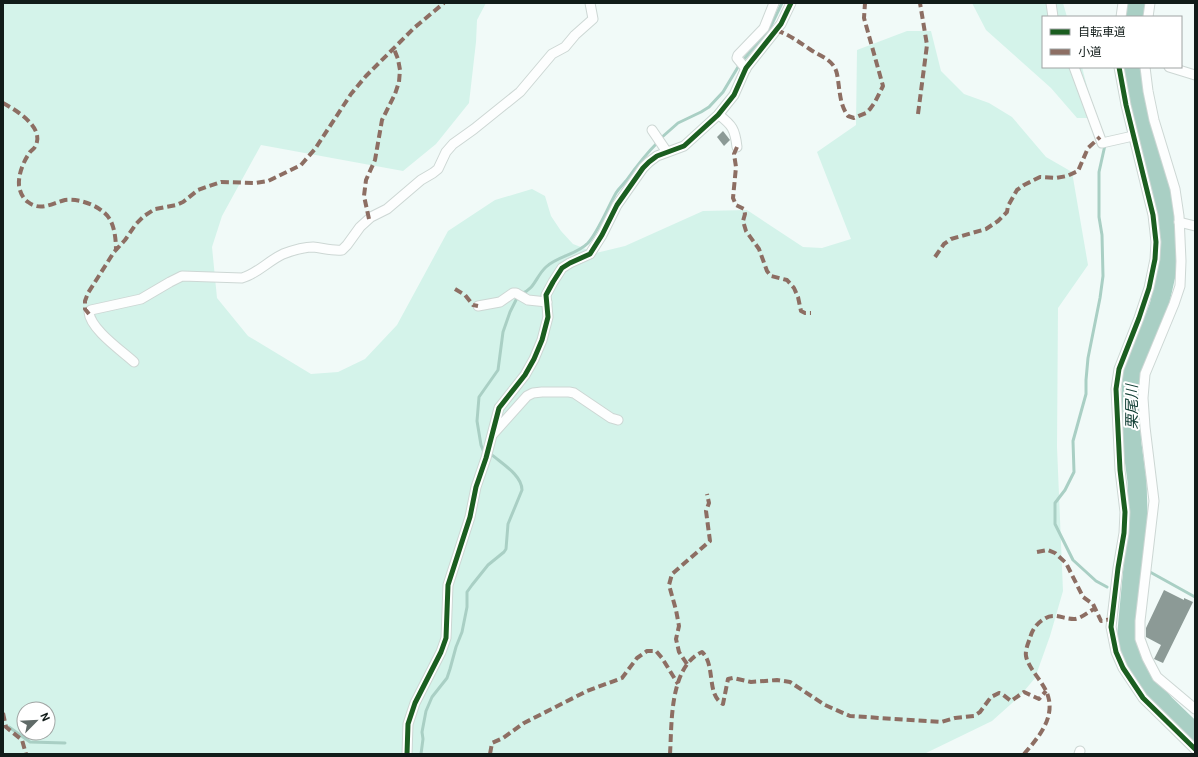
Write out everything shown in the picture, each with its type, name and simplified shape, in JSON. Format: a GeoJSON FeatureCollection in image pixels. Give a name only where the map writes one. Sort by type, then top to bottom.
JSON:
{"type":"FeatureCollection","features":[{"type":"Feature","properties":{"kind":"street"},"geometry":{"type":"LineString","coordinates":[[134,362],[102,334],[89,315],[91,310],[141,299],[182,276],[242,278],[250,276],[268,262],[283,254],[298,249],[313,247],[342,250],[371,217],[388,209],[421,180],[438,169],[446,152],[454,144],[520,92],[552,54],[565,47],[589,24],[593,19],[590,3]]}},
{"type":"Feature","properties":{"kind":"street"},"geometry":{"type":"LineString","coordinates":[[746,69],[737,58],[738,55],[764,28],[774,3]]}},
{"type":"Feature","properties":{"kind":"street"},"geometry":{"type":"LineString","coordinates":[[407,754],[408,724],[415,703],[441,652],[446,638],[448,585],[470,517],[476,487],[499,408],[525,375],[542,340],[548,317],[546,295],[562,268],[590,254],[602,235],[617,205],[643,168],[657,156],[684,146],[719,115],[734,95],[746,69],[781,24],[791,3]]}},
{"type":"Feature","properties":{"kind":"street"},"geometry":{"type":"LineString","coordinates":[[1051,3],[1053,16]]}},
{"type":"Feature","properties":{"kind":"street"},"geometry":{"type":"LineString","coordinates":[[1121,16],[1123,3]]}},
{"type":"Feature","properties":{"kind":"street"},"geometry":{"type":"LineString","coordinates":[[1148,16],[1150,3]]}},
{"type":"Feature","properties":{"kind":"street"},"geometry":{"type":"LineString","coordinates":[[1074,68],[1102,143],[1133,136]]}},
{"type":"Feature","properties":{"kind":"street"},"geometry":{"type":"LineString","coordinates":[[1120,68],[1126,105],[1153,215],[1156,242],[1155,259],[1149,288],[1119,369],[1116,389],[1120,470],[1125,512],[1124,533],[1111,627],[1116,652],[1123,668],[1143,698],[1195,749]]}},
{"type":"Feature","properties":{"kind":"street"},"geometry":{"type":"LineString","coordinates":[[1145,68],[1154,120],[1176,189],[1181,261],[1180,286],[1145,374],[1143,398],[1145,427],[1154,501],[1140,621],[1140,639],[1147,658],[1157,677],[1195,709]]}},
{"type":"Feature","properties":{"kind":"street"},"geometry":{"type":"LineString","coordinates":[[1172,68],[1195,75]]}},
{"type":"Feature","properties":{"kind":"street"},"geometry":{"type":"LineString","coordinates":[[719,115],[732,126],[735,132],[737,147]]}},
{"type":"Feature","properties":{"kind":"street"},"geometry":{"type":"LineString","coordinates":[[652,130],[667,152]]}},
{"type":"Feature","properties":{"kind":"street"},"geometry":{"type":"LineString","coordinates":[[1179,222],[1195,226]]}},
{"type":"Feature","properties":{"kind":"street"},"geometry":{"type":"LineString","coordinates":[[478,306],[495,303],[513,293],[516,293],[528,300],[546,302]]}},
{"type":"Feature","properties":{"kind":"street"},"geometry":{"type":"LineString","coordinates":[[492,434],[497,431],[528,396],[538,392],[574,393],[612,418],[618,420]]}},
{"type":"Feature","properties":{"kind":"green space"},"geometry":{"type":"Polygon","coordinates":[[[3,3],[486,3],[477,20],[469,103],[436,144],[403,171],[261,145],[222,216],[212,247],[217,298],[248,336],[311,374],[338,372],[365,359],[397,325],[448,231],[495,200],[532,189],[545,196],[551,216],[561,231],[573,244],[596,253],[625,246],[703,211],[747,210],[803,247],[822,248],[851,239],[817,152],[856,125],[857,50],[907,31],[931,31],[941,71],[964,94],[989,103],[1012,117],[1046,157],[1072,172],[1088,265],[1058,308],[1057,447],[1063,591],[1050,636],[1035,678],[1020,696],[992,721],[924,754],[3,754],[3,3]]]}},
{"type":"Feature","properties":{"kind":"green space"},"geometry":{"type":"Polygon","coordinates":[[[972,3],[1063,3],[1067,16],[1042,16],[1042,68],[1082,68],[1091,102],[1091,118],[1077,118],[1051,88],[986,30],[972,3]]]}},
{"type":"Feature","properties":{"kind":"building"},"geometry":{"type":"Polygon","coordinates":[[[723,131],[730,140],[724,146],[717,137],[723,131]]]}},
{"type":"Feature","properties":{"kind":"building"},"geometry":{"type":"Polygon","coordinates":[[[1164,590],[1184,600],[1184,598],[1193,602],[1163,663],[1154,659],[1161,645],[1146,637],[1146,628],[1164,590]]]}},
{"type":"Feature","properties":{"kind":"waterway"},"geometry":{"type":"LineString","coordinates":[[745,58],[770,28],[782,3]]}},
{"type":"Feature","properties":{"kind":"waterway","name":"栗尾川"},"geometry":{"type":"LineString","coordinates":[[1134,16],[1136,3]]}},
{"type":"Feature","properties":{"kind":"waterway"},"geometry":{"type":"LineString","coordinates":[[661,138],[678,123],[709,107],[723,92],[738,67]]}},
{"type":"Feature","properties":{"kind":"waterway","name":"栗尾川"},"geometry":{"type":"LineString","coordinates":[[1133,68],[1138,103],[1168,219],[1169,247],[1166,275],[1159,306],[1132,375],[1130,416],[1137,481],[1138,513],[1126,642],[1144,680],[1165,704],[1195,733]]}},
{"type":"Feature","properties":{"kind":"waterway"},"geometry":{"type":"LineString","coordinates":[[521,294],[526,292],[532,286],[546,267],[551,263],[578,250],[588,243],[599,226],[617,191],[657,143]]}},
{"type":"Feature","properties":{"kind":"waterway"},"geometry":{"type":"LineString","coordinates":[[1105,145],[1099,172],[1099,217],[1102,235],[1103,276],[1088,358],[1086,394],[1073,441],[1074,472],[1065,490],[1055,503],[1055,524],[1073,560],[1096,581],[1107,587]]}},
{"type":"Feature","properties":{"kind":"waterway"},"geometry":{"type":"LineString","coordinates":[[483,450],[477,421],[479,397],[498,370],[503,332],[517,298]]}},
{"type":"Feature","properties":{"kind":"waterway"},"geometry":{"type":"LineString","coordinates":[[421,754],[423,739],[422,732],[426,711],[432,697],[447,678],[462,632],[467,607],[467,592],[488,565],[506,549],[508,524],[522,490],[519,479],[515,474],[491,454]]}},
{"type":"Feature","properties":{"kind":"waterway"},"geometry":{"type":"LineString","coordinates":[[1150,572],[1195,597]]}},
{"type":"Feature","properties":{"kind":"waterway"},"geometry":{"type":"LineString","coordinates":[[9,727],[30,742],[65,743]]}},
{"type":"Feature","properties":{"kind":"marked path"},"geometry":{"type":"LineString","coordinates":[[89,314],[85,309],[85,301],[88,293],[114,252],[144,216],[155,209],[176,205],[183,202],[198,190],[221,182],[255,183],[268,181],[301,165],[315,149],[351,94],[366,76],[414,28],[444,3]]}},
{"type":"Feature","properties":{"kind":"marked path"},"geometry":{"type":"LineString","coordinates":[[776,30],[786,34],[827,59],[833,65],[837,74],[843,106],[848,116],[854,118],[866,113],[870,109],[883,86],[864,18],[865,3]]}},
{"type":"Feature","properties":{"kind":"marked path"},"geometry":{"type":"LineString","coordinates":[[918,114],[927,45],[920,3]]}},
{"type":"Feature","properties":{"kind":"marked path"},"geometry":{"type":"LineString","coordinates":[[369,219],[364,196],[366,180],[375,160],[382,120],[395,94],[399,82],[400,70],[394,49]]}},
{"type":"Feature","properties":{"kind":"marked path"},"geometry":{"type":"LineString","coordinates":[[3,103],[15,110],[27,120],[36,132],[36,145],[25,160],[19,177],[19,188],[25,199],[33,205],[42,207],[65,200],[77,200],[101,210],[109,218],[113,226],[116,251]]}},
{"type":"Feature","properties":{"kind":"marked path"},"geometry":{"type":"LineString","coordinates":[[935,257],[944,244],[951,239],[986,229],[998,221],[1007,212],[1008,206],[1017,190],[1024,185],[1040,177],[1056,178],[1067,176],[1078,171],[1088,148],[1100,137]]}},
{"type":"Feature","properties":{"kind":"marked path"},"geometry":{"type":"LineString","coordinates":[[737,147],[734,154],[736,167],[733,198],[736,205],[744,209],[745,214],[743,221],[746,231],[759,249],[767,271],[771,276],[787,280],[794,288],[798,297],[801,311],[811,313]]}},
{"type":"Feature","properties":{"kind":"marked path"},"geometry":{"type":"LineString","coordinates":[[455,289],[465,295],[473,305],[478,306]]}},
{"type":"Feature","properties":{"kind":"marked path"},"geometry":{"type":"LineString","coordinates":[[687,664],[679,652],[676,639],[679,626],[669,585],[672,574],[710,541],[706,511],[709,503],[707,494]]}},
{"type":"Feature","properties":{"kind":"marked path"},"geometry":{"type":"LineString","coordinates":[[1037,552],[1048,550],[1055,553],[1066,563],[1083,597],[1093,604],[1101,621],[1112,619]]}},
{"type":"Feature","properties":{"kind":"marked path"},"geometry":{"type":"LineString","coordinates":[[1024,754],[1043,729],[1049,715],[1050,708],[1045,688],[1030,667],[1026,656],[1027,647],[1032,632],[1039,623],[1048,617],[1055,616],[1077,619],[1096,608]]}},
{"type":"Feature","properties":{"kind":"marked path"},"geometry":{"type":"LineString","coordinates":[[490,754],[492,743],[503,738],[524,723],[587,691],[622,678],[637,658],[647,651],[656,651],[678,684]]}},
{"type":"Feature","properties":{"kind":"marked path"},"geometry":{"type":"LineString","coordinates":[[670,754],[672,712],[678,683],[683,670],[691,659],[702,652],[709,664],[715,694],[718,700],[723,704],[728,679],[733,678],[751,682],[777,680],[790,682],[825,705],[850,716],[941,722],[955,718],[974,716],[980,712],[991,697],[999,693],[1011,701],[1024,692],[1039,699],[1046,691]]}},
{"type":"Feature","properties":{"kind":"marked path"},"geometry":{"type":"LineString","coordinates":[[3,713],[6,727],[22,740],[26,754]]}},
{"type":"Feature","properties":{"kind":"cycle path"},"geometry":{"type":"LineString","coordinates":[[407,754],[408,724],[415,703],[441,652],[446,638],[448,585],[470,517],[476,487],[486,458],[499,408],[525,375],[542,340],[548,317],[546,295],[562,268],[590,254],[602,235],[617,205],[643,168],[657,156],[684,146],[718,115],[734,95],[746,68],[781,24],[791,3]]}},
{"type":"Feature","properties":{"kind":"cycle path"},"geometry":{"type":"LineString","coordinates":[[1119,68],[1126,105],[1153,215],[1156,242],[1155,259],[1149,288],[1119,369],[1116,389],[1120,470],[1125,512],[1124,533],[1111,627],[1116,652],[1123,668],[1143,698],[1195,749]]}}]}
